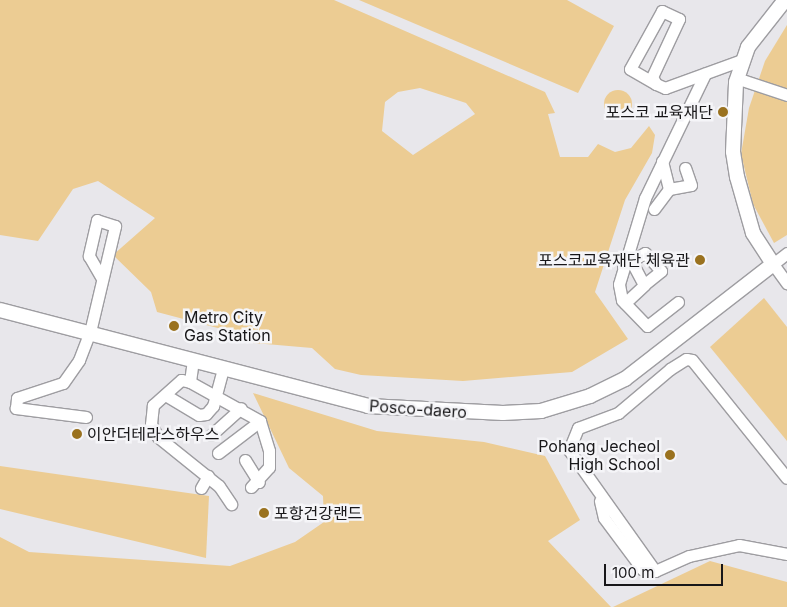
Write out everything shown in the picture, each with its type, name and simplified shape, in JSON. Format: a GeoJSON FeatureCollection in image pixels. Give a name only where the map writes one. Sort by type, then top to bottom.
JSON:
{"type":"FeatureCollection","features":[{"type":"Feature","properties":{"kind":"main road"},"geometry":{"type":"LineString","coordinates":[[772,264],[752,232],[737,178],[733,152],[736,78],[742,60],[785,0]]}},
{"type":"Feature","properties":{"kind":"main road","name":"Posco-daero"},"geometry":{"type":"LineString","coordinates":[[0,310],[393,410],[541,410],[580,400],[625,379],[772,264]]}},
{"type":"Feature","properties":{"kind":"street"},"geometry":{"type":"LineString","coordinates":[[656,84],[652,76],[679,19],[662,11],[630,69],[656,84],[665,88],[742,60]]}},
{"type":"Feature","properties":{"kind":"street"},"geometry":{"type":"LineString","coordinates":[[678,302],[647,326],[625,303],[618,284],[627,264],[662,161],[704,74]]}},
{"type":"Feature","properties":{"kind":"street"},"geometry":{"type":"LineString","coordinates":[[736,78],[787,95]]}},
{"type":"Feature","properties":{"kind":"street"},"geometry":{"type":"LineString","coordinates":[[662,161],[669,189]]}},
{"type":"Feature","properties":{"kind":"street"},"geometry":{"type":"LineString","coordinates":[[654,209],[669,189],[691,185],[685,168]]}},
{"type":"Feature","properties":{"kind":"street"},"geometry":{"type":"LineString","coordinates":[[625,303],[661,271],[645,253],[627,264]]}},
{"type":"Feature","properties":{"kind":"street"},"geometry":{"type":"LineString","coordinates":[[787,253],[772,264],[787,284]]}},
{"type":"Feature","properties":{"kind":"street"},"geometry":{"type":"LineString","coordinates":[[627,264],[644,285]]}},
{"type":"Feature","properties":{"kind":"street"},"geometry":{"type":"LineString","coordinates":[[86,417],[16,408],[17,398],[63,383],[90,332],[101,277]]}},
{"type":"Feature","properties":{"kind":"street"},"geometry":{"type":"LineString","coordinates":[[787,478],[692,360],[686,359],[618,413],[578,428],[570,439],[569,450],[600,497],[655,571],[689,556],[739,545],[787,554]]}},
{"type":"Feature","properties":{"kind":"street"},"geometry":{"type":"LineString","coordinates":[[190,382],[193,360]]}},
{"type":"Feature","properties":{"kind":"street"},"geometry":{"type":"LineString","coordinates":[[167,396],[199,415],[206,414],[216,397],[223,368]]}},
{"type":"Feature","properties":{"kind":"street"},"geometry":{"type":"LineString","coordinates":[[231,504],[208,476],[158,437],[151,424],[153,404],[167,396],[181,380],[190,382],[216,397],[241,408],[260,421],[269,451],[269,467],[255,485],[245,460]]}},
{"type":"Feature","properties":{"kind":"street"},"geometry":{"type":"LineString","coordinates":[[211,435],[241,408]]}},
{"type":"Feature","properties":{"kind":"street"},"geometry":{"type":"LineString","coordinates":[[218,453],[260,421]]}},
{"type":"Feature","properties":{"kind":"street"},"geometry":{"type":"LineString","coordinates":[[201,488],[208,476]]}},
{"type":"Feature","properties":{"kind":"shaded area"},"geometry":{"type":"Polygon","coordinates":[[[0,0],[334,0],[545,92],[555,113],[548,114],[560,157],[588,157],[598,144],[615,152],[631,148],[649,126],[655,135],[652,153],[625,200],[595,292],[628,339],[572,372],[463,381],[361,375],[335,369],[312,348],[254,343],[229,331],[157,312],[151,292],[113,255],[155,218],[98,181],[73,189],[38,241],[0,235],[0,0]],[[420,88],[398,92],[385,102],[382,131],[413,155],[475,114],[466,103],[420,88]]]}},
{"type":"Feature","properties":{"kind":"shaded area"},"geometry":{"type":"Polygon","coordinates":[[[359,0],[567,0],[614,26],[578,93],[359,0]]]}},
{"type":"Feature","properties":{"kind":"shaded area"},"geometry":{"type":"Polygon","coordinates":[[[787,25],[787,235],[774,243],[753,204],[741,154],[749,108],[765,61],[787,25]]]}},
{"type":"Feature","properties":{"kind":"shaded area"},"geometry":{"type":"Polygon","coordinates":[[[618,90],[628,94],[632,104],[628,114],[618,118],[608,114],[604,104],[608,94],[618,90]]]}},
{"type":"Feature","properties":{"kind":"shaded area"},"geometry":{"type":"Polygon","coordinates":[[[764,298],[787,327],[787,441],[710,347],[764,298]]]}},
{"type":"Feature","properties":{"kind":"shaded area"},"geometry":{"type":"Polygon","coordinates":[[[253,393],[377,431],[484,442],[545,456],[580,520],[548,541],[611,607],[0,607],[0,537],[29,552],[230,566],[295,542],[324,522],[323,496],[289,468],[253,393]]]}},
{"type":"Feature","properties":{"kind":"shaded area"},"geometry":{"type":"Polygon","coordinates":[[[0,466],[209,496],[206,558],[0,509],[0,466]]]}},
{"type":"Feature","properties":{"kind":"shaded area"},"geometry":{"type":"Polygon","coordinates":[[[710,561],[787,582],[787,607],[613,607],[710,561]]]}},
{"type":"Feature","properties":{"kind":"place","name":"포스코 교육재단"},"geometry":{"type":"Point","coordinates":[723,112]}},
{"type":"Feature","properties":{"kind":"place","name":"포스코교육재단 체육관"},"geometry":{"type":"Point","coordinates":[700,260]}},
{"type":"Feature","properties":{"kind":"place","name":"Metro City Gas Station"},"geometry":{"type":"Point","coordinates":[174,326]}},
{"type":"Feature","properties":{"kind":"place","name":"이안더테라스하우스"},"geometry":{"type":"Point","coordinates":[77,434]}},
{"type":"Feature","properties":{"kind":"place","name":"Pohang Jecheol High School"},"geometry":{"type":"Point","coordinates":[670,455]}},
{"type":"Feature","properties":{"kind":"place","name":"포항건강랜드"},"geometry":{"type":"Point","coordinates":[264,513]}}]}
